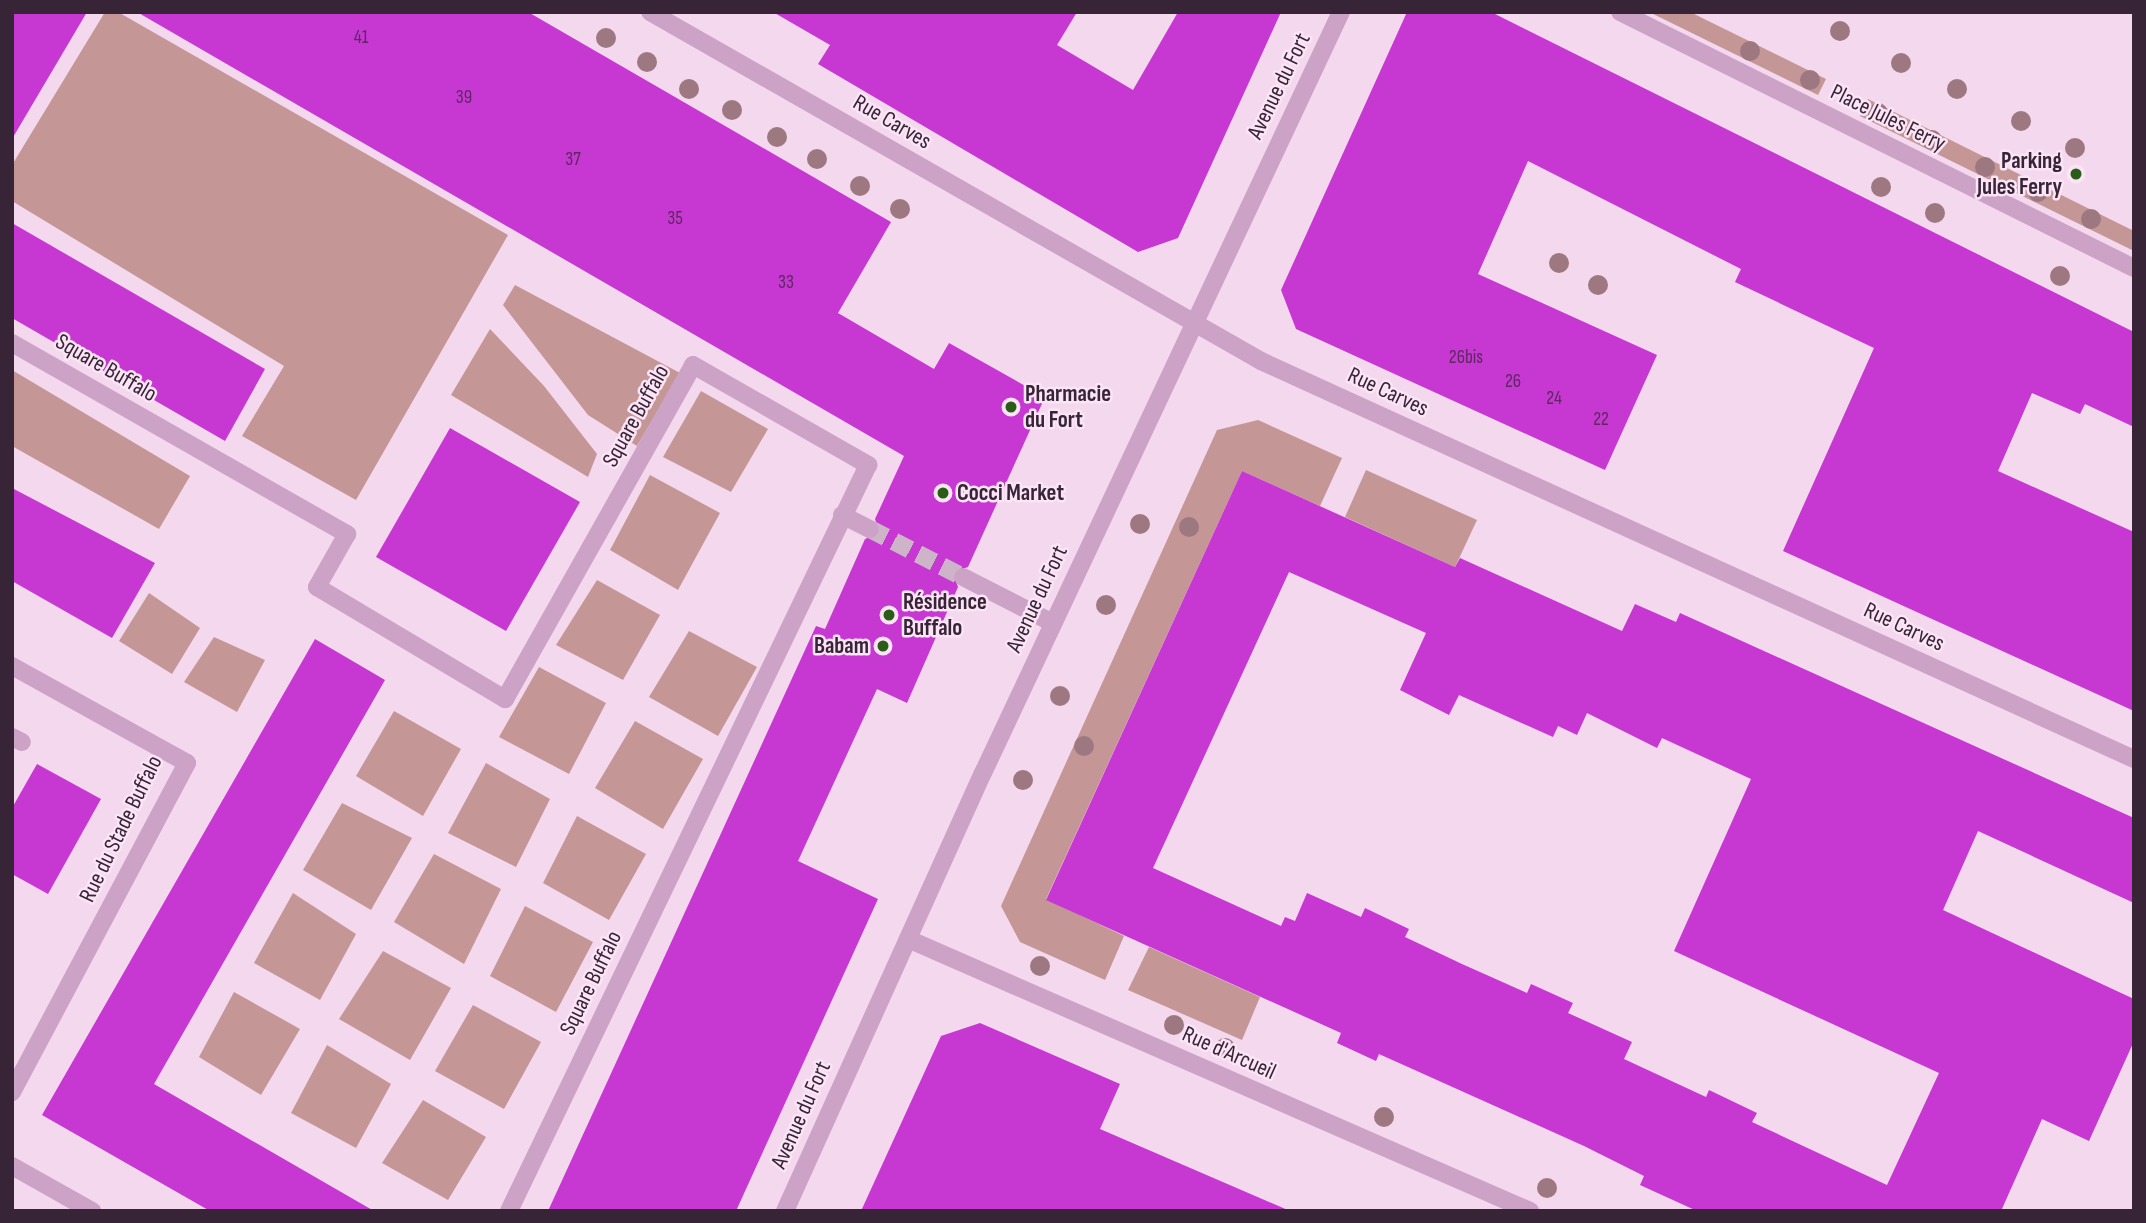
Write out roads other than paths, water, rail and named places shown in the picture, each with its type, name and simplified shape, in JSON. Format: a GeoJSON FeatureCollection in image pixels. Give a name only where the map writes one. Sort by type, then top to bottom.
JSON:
{"type":"FeatureCollection","features":[{"type":"Feature","properties":{"kind":"street","name":"Rue Carves"},"geometry":{"type":"LineString","coordinates":[[650,12],[1261,361],[2134,759]]}},
{"type":"Feature","properties":{"kind":"street","name":"Avenue du Fort"},"geometry":{"type":"LineString","coordinates":[[785,1211],[1053,623],[1341,12]]}},
{"type":"Feature","properties":{"kind":"street","name":"Place Jules Ferry"},"geometry":{"type":"LineString","coordinates":[[1620,12],[2134,268]]}},
{"type":"Feature","properties":{"kind":"street","name":"Square Buffalo"},"geometry":{"type":"LineString","coordinates":[[12,343],[347,534],[317,587],[505,699],[693,365],[868,465],[509,1211]]}},
{"type":"Feature","properties":{"kind":"street"},"geometry":{"type":"LineString","coordinates":[[842,515],[870,529]]}},
{"type":"Feature","properties":{"kind":"street"},"geometry":{"type":"LineString","coordinates":[[963,577],[1053,623]]}},
{"type":"Feature","properties":{"kind":"street","name":"Rue du Stade Buffalo"},"geometry":{"type":"LineString","coordinates":[[12,666],[187,763],[12,1092]]}},
{"type":"Feature","properties":{"kind":"street","name":"Rue d'Arcueil"},"geometry":{"type":"LineString","coordinates":[[908,939],[1530,1211]]}},
{"type":"Feature","properties":{"kind":"street"},"geometry":{"type":"LineString","coordinates":[[12,1167],[92,1211]]}},
{"type":"Feature","properties":{"kind":"tunnel"},"geometry":{"type":"LineString","coordinates":[[870,529],[963,577]]}},
{"type":"Feature","properties":{"kind":"place","name":"Parking Jules Ferry"},"geometry":{"type":"Point","coordinates":[2076,174]}},
{"type":"Feature","properties":{"kind":"place","name":"Pharmacie du Fort"},"geometry":{"type":"Point","coordinates":[1011,407]}},
{"type":"Feature","properties":{"kind":"place","name":"Cocci Market"},"geometry":{"type":"Point","coordinates":[943,493]}},
{"type":"Feature","properties":{"kind":"place","name":"Résidence Buffalo"},"geometry":{"type":"Point","coordinates":[889,615]}},
{"type":"Feature","properties":{"kind":"place","name":"Babam"},"geometry":{"type":"Point","coordinates":[883,646]}}]}
